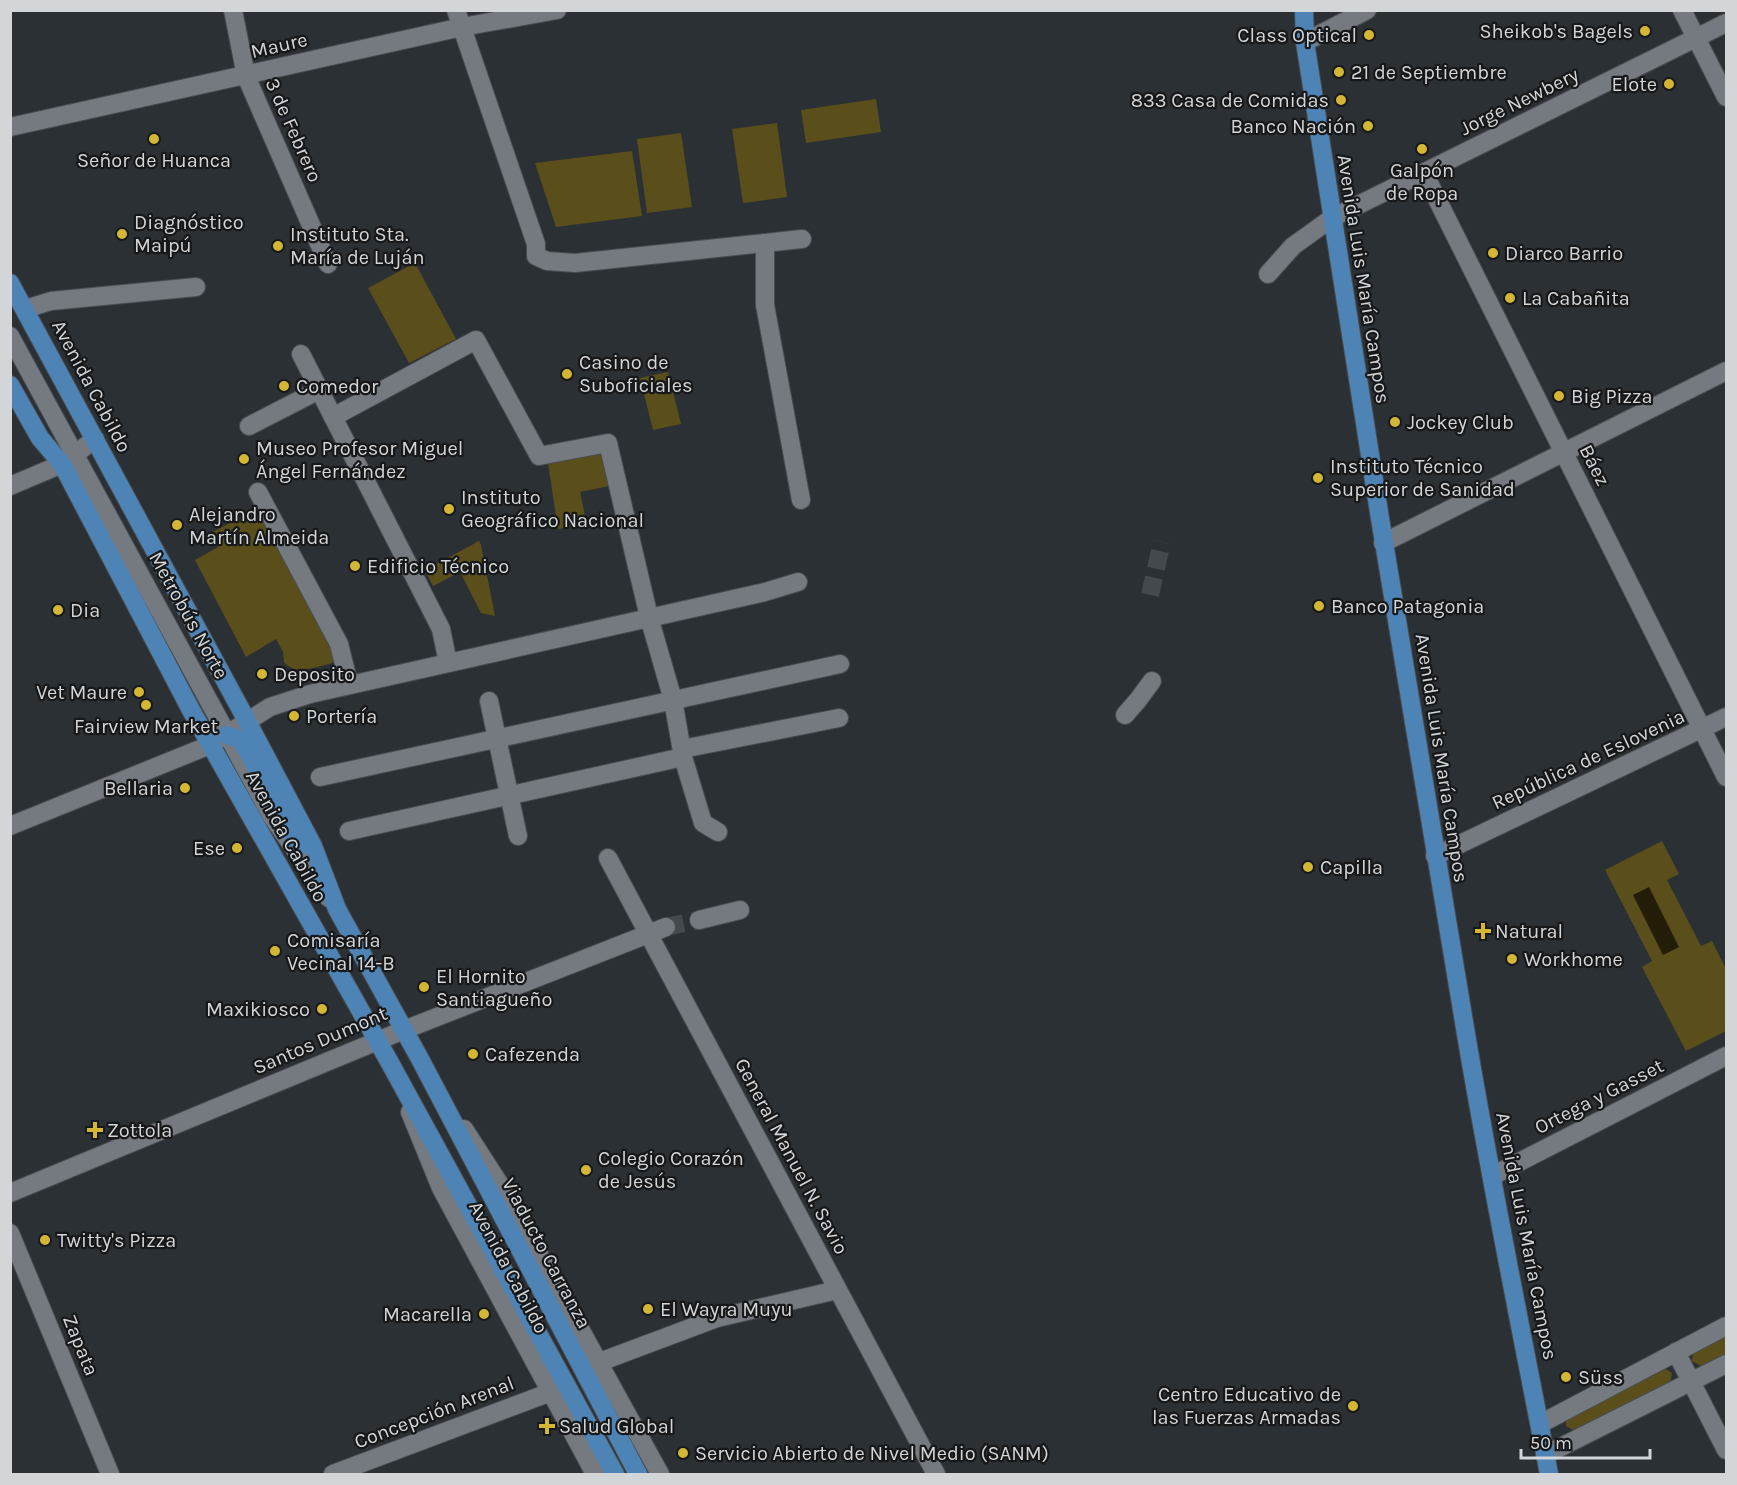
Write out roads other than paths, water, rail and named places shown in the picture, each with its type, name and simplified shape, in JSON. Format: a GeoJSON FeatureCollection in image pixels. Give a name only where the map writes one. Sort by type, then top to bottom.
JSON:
{"type":"FeatureCollection","features":[{"type":"Feature","properties":{"kind":"main road","name":"Avenida Luis María Campos"},"geometry":{"type":"LineString","coordinates":[[1304,10],[1305,42],[1332,218],[1435,856],[1492,1176],[1549,1474]]}},
{"type":"Feature","properties":{"kind":"main road","name":"Avenida Cabildo"},"geometry":{"type":"LineString","coordinates":[[10,283],[313,846],[338,909],[418,1056]]}},
{"type":"Feature","properties":{"kind":"main road","name":"Avenida Cabildo"},"geometry":{"type":"LineString","coordinates":[[10,385],[40,438],[68,459],[210,745],[390,1063]]}},
{"type":"Feature","properties":{"kind":"main road"},"geometry":{"type":"LineString","coordinates":[[226,735],[239,739],[247,750],[295,839],[338,909]]}},
{"type":"Feature","properties":{"kind":"main road","name":"Viaducto Carranza"},"geometry":{"type":"LineString","coordinates":[[418,1056],[638,1474]]}},
{"type":"Feature","properties":{"kind":"main road"},"geometry":{"type":"LineString","coordinates":[[390,1063],[615,1474]]}},
{"type":"Feature","properties":{"kind":"street","name":"3 de Febrero"},"geometry":{"type":"LineString","coordinates":[[233,10],[246,76],[328,264]]}},
{"type":"Feature","properties":{"kind":"street","name":"Maure"},"geometry":{"type":"LineString","coordinates":[[10,128],[246,76],[459,19],[557,10]]}},
{"type":"Feature","properties":{"kind":"street"},"geometry":{"type":"LineString","coordinates":[[1305,42],[1367,10]]}},
{"type":"Feature","properties":{"kind":"street"},"geometry":{"type":"LineString","coordinates":[[1682,10],[1726,97]]}},
{"type":"Feature","properties":{"kind":"street"},"geometry":{"type":"LineString","coordinates":[[459,19],[536,244],[536,256],[547,261],[575,263],[802,238]]}},
{"type":"Feature","properties":{"kind":"street","name":"Jorge Newbery"},"geometry":{"type":"LineString","coordinates":[[1268,274],[1293,246],[1332,218],[1726,23]]}},
{"type":"Feature","properties":{"kind":"street","name":"Báez"},"geometry":{"type":"LineString","coordinates":[[1424,173],[1726,777]]}},
{"type":"Feature","properties":{"kind":"street"},"geometry":{"type":"LineString","coordinates":[[765,243],[765,305],[801,500]]}},
{"type":"Feature","properties":{"kind":"street"},"geometry":{"type":"LineString","coordinates":[[25,309],[51,301],[196,287]]}},
{"type":"Feature","properties":{"kind":"street","name":"Metrobús Norte"},"geometry":{"type":"LineString","coordinates":[[10,336],[68,459]]}},
{"type":"Feature","properties":{"kind":"street"},"geometry":{"type":"LineString","coordinates":[[333,417],[476,340],[539,456],[608,443],[649,617],[673,700],[682,753],[703,823],[718,832]]}},
{"type":"Feature","properties":{"kind":"street"},"geometry":{"type":"LineString","coordinates":[[301,354],[441,628],[448,663]]}},
{"type":"Feature","properties":{"kind":"street","name":"Metrobús Norte"},"geometry":{"type":"LineString","coordinates":[[10,361],[50,433],[68,459],[209,699],[226,735]]}},
{"type":"Feature","properties":{"kind":"street"},"geometry":{"type":"LineString","coordinates":[[1383,543],[1726,371]]}},
{"type":"Feature","properties":{"kind":"street"},"geometry":{"type":"LineString","coordinates":[[249,426],[319,390]]}},
{"type":"Feature","properties":{"kind":"street"},"geometry":{"type":"LineString","coordinates":[[10,486],[68,459],[95,439]]}},
{"type":"Feature","properties":{"kind":"street"},"geometry":{"type":"LineString","coordinates":[[258,492],[339,644],[349,684]]}},
{"type":"Feature","properties":{"kind":"street"},"geometry":{"type":"LineString","coordinates":[[10,826],[210,745],[270,707],[349,684],[765,592],[798,582]]}},
{"type":"Feature","properties":{"kind":"street"},"geometry":{"type":"LineString","coordinates":[[320,777],[840,664]]}},
{"type":"Feature","properties":{"kind":"street"},"geometry":{"type":"LineString","coordinates":[[1125,715],[1152,681]]}},
{"type":"Feature","properties":{"kind":"street"},"geometry":{"type":"LineString","coordinates":[[489,701],[519,836]]}},
{"type":"Feature","properties":{"kind":"street","name":"República de Eslovenia"},"geometry":{"type":"LineString","coordinates":[[1435,856],[1726,717]]}},
{"type":"Feature","properties":{"kind":"street"},"geometry":{"type":"LineString","coordinates":[[349,831],[509,796],[682,753],[839,718]]}},
{"type":"Feature","properties":{"kind":"street","name":"General Manuel N. Savio"},"geometry":{"type":"LineString","coordinates":[[608,858],[936,1474]]}},
{"type":"Feature","properties":{"kind":"street"},"geometry":{"type":"LineString","coordinates":[[699,920],[740,910]]}},
{"type":"Feature","properties":{"kind":"street","name":"Santos Dumont"},"geometry":{"type":"LineString","coordinates":[[10,1193],[404,1030],[666,927]]}},
{"type":"Feature","properties":{"kind":"street","name":"Avenida Cabildo"},"geometry":{"type":"LineString","coordinates":[[418,1056],[504,1191],[660,1474]]}},
{"type":"Feature","properties":{"kind":"street","name":"Ortega y Gasset"},"geometry":{"type":"LineString","coordinates":[[1492,1176],[1726,1056]]}},
{"type":"Feature","properties":{"kind":"street","name":"Avenida Cabildo"},"geometry":{"type":"LineString","coordinates":[[390,1063],[441,1188],[595,1474]]}},
{"type":"Feature","properties":{"kind":"street","name":"Zapata"},"geometry":{"type":"LineString","coordinates":[[10,1233],[110,1474]]}},
{"type":"Feature","properties":{"kind":"street"},"geometry":{"type":"LineString","coordinates":[[597,1363],[717,1318],[837,1290]]}},
{"type":"Feature","properties":{"kind":"street"},"geometry":{"type":"LineString","coordinates":[[1540,1424],[1726,1326]]}},
{"type":"Feature","properties":{"kind":"street"},"geometry":{"type":"LineString","coordinates":[[1676,1352],[1726,1450]]}},
{"type":"Feature","properties":{"kind":"street"},"geometry":{"type":"LineString","coordinates":[[1545,1455],[1726,1364]]}},
{"type":"Feature","properties":{"kind":"street","name":"Concepción Arenal"},"geometry":{"type":"LineString","coordinates":[[333,1474],[551,1392]]}},
{"type":"Feature","properties":{"kind":"tunnel"},"geometry":{"type":"LineString","coordinates":[[1150,595],[1162,542]]}},
{"type":"Feature","properties":{"kind":"tunnel"},"geometry":{"type":"LineString","coordinates":[[666,927],[699,920]]}},
{"type":"Feature","properties":{"kind":"place","name":"Sheikob's Bagels"},"geometry":{"type":"Point","coordinates":[1645,31]}},
{"type":"Feature","properties":{"kind":"place","name":"Class Optical"},"geometry":{"type":"Point","coordinates":[1369,35]}},
{"type":"Feature","properties":{"kind":"place","name":"21 de Septiembre"},"geometry":{"type":"Point","coordinates":[1339,72]}},
{"type":"Feature","properties":{"kind":"place","name":"Elote"},"geometry":{"type":"Point","coordinates":[1669,84]}},
{"type":"Feature","properties":{"kind":"place","name":"833 Casa de Comidas"},"geometry":{"type":"Point","coordinates":[1341,100]}},
{"type":"Feature","properties":{"kind":"place","name":"Banco Nación"},"geometry":{"type":"Point","coordinates":[1368,126]}},
{"type":"Feature","properties":{"kind":"place","name":"Señor de Huanca"},"geometry":{"type":"Point","coordinates":[154,139]}},
{"type":"Feature","properties":{"kind":"place","name":"Galpón de Ropa"},"geometry":{"type":"Point","coordinates":[1422,149]}},
{"type":"Feature","properties":{"kind":"place","name":"Diagnóstico Maipú"},"geometry":{"type":"Point","coordinates":[122,234]}},
{"type":"Feature","properties":{"kind":"place","name":"Instituto Sta. María de Luján"},"geometry":{"type":"Point","coordinates":[278,246]}},
{"type":"Feature","properties":{"kind":"place","name":"Diarco Barrio"},"geometry":{"type":"Point","coordinates":[1493,253]}},
{"type":"Feature","properties":{"kind":"place","name":"La Cabañita"},"geometry":{"type":"Point","coordinates":[1510,298]}},
{"type":"Feature","properties":{"kind":"place","name":"Casino de Suboficiales"},"geometry":{"type":"Point","coordinates":[567,374]}},
{"type":"Feature","properties":{"kind":"place","name":"Comedor"},"geometry":{"type":"Point","coordinates":[284,386]}},
{"type":"Feature","properties":{"kind":"place","name":"Big Pizza"},"geometry":{"type":"Point","coordinates":[1559,396]}},
{"type":"Feature","properties":{"kind":"place","name":"Jockey Club"},"geometry":{"type":"Point","coordinates":[1395,422]}},
{"type":"Feature","properties":{"kind":"place","name":"Museo Profesor Miguel Ángel Fernández"},"geometry":{"type":"Point","coordinates":[244,459]}},
{"type":"Feature","properties":{"kind":"place","name":"Instituto Técnico Superior de Sanidad"},"geometry":{"type":"Point","coordinates":[1318,478]}},
{"type":"Feature","properties":{"kind":"place","name":"Instituto Geográfico Nacional"},"geometry":{"type":"Point","coordinates":[449,509]}},
{"type":"Feature","properties":{"kind":"place","name":"Alejandro Martín Almeida"},"geometry":{"type":"Point","coordinates":[177,525]}},
{"type":"Feature","properties":{"kind":"place","name":"Edificio Técnico"},"geometry":{"type":"Point","coordinates":[355,566]}},
{"type":"Feature","properties":{"kind":"place","name":"Banco Patagonia"},"geometry":{"type":"Point","coordinates":[1319,606]}},
{"type":"Feature","properties":{"kind":"place","name":"Dia"},"geometry":{"type":"Point","coordinates":[58,610]}},
{"type":"Feature","properties":{"kind":"place","name":"Deposito"},"geometry":{"type":"Point","coordinates":[262,674]}},
{"type":"Feature","properties":{"kind":"place","name":"Vet Maure"},"geometry":{"type":"Point","coordinates":[139,692]}},
{"type":"Feature","properties":{"kind":"place","name":"Fairview Market"},"geometry":{"type":"Point","coordinates":[146,705]}},
{"type":"Feature","properties":{"kind":"place","name":"Portería"},"geometry":{"type":"Point","coordinates":[294,716]}},
{"type":"Feature","properties":{"kind":"place","name":"Bellaria"},"geometry":{"type":"Point","coordinates":[185,788]}},
{"type":"Feature","properties":{"kind":"place","name":"Ese"},"geometry":{"type":"Point","coordinates":[237,848]}},
{"type":"Feature","properties":{"kind":"place","name":"Capilla"},"geometry":{"type":"Point","coordinates":[1308,867]}},
{"type":"Feature","properties":{"kind":"place","name":"Natural"},"geometry":{"type":"Point","coordinates":[1483,931]}},
{"type":"Feature","properties":{"kind":"place","name":"Comisaría Vecinal 14-B"},"geometry":{"type":"Point","coordinates":[275,951]}},
{"type":"Feature","properties":{"kind":"place","name":"Workhome"},"geometry":{"type":"Point","coordinates":[1512,959]}},
{"type":"Feature","properties":{"kind":"place","name":"El Hornito Santiagueño"},"geometry":{"type":"Point","coordinates":[424,987]}},
{"type":"Feature","properties":{"kind":"place","name":"Maxikiosco"},"geometry":{"type":"Point","coordinates":[322,1009]}},
{"type":"Feature","properties":{"kind":"place","name":"Cafezenda"},"geometry":{"type":"Point","coordinates":[473,1054]}},
{"type":"Feature","properties":{"kind":"place","name":"Zottola"},"geometry":{"type":"Point","coordinates":[95,1130]}},
{"type":"Feature","properties":{"kind":"place","name":"Colegio Corazón de Jesús"},"geometry":{"type":"Point","coordinates":[586,1170]}},
{"type":"Feature","properties":{"kind":"place","name":"Twitty's Pizza"},"geometry":{"type":"Point","coordinates":[45,1240]}},
{"type":"Feature","properties":{"kind":"place","name":"El Wayra Muyu"},"geometry":{"type":"Point","coordinates":[648,1309]}},
{"type":"Feature","properties":{"kind":"place","name":"Macarella"},"geometry":{"type":"Point","coordinates":[484,1314]}},
{"type":"Feature","properties":{"kind":"place","name":"Süss"},"geometry":{"type":"Point","coordinates":[1566,1377]}},
{"type":"Feature","properties":{"kind":"place","name":"Centro Educativo de las Fuerzas Armadas"},"geometry":{"type":"Point","coordinates":[1353,1406]}},
{"type":"Feature","properties":{"kind":"place","name":"Salud Global"},"geometry":{"type":"Point","coordinates":[547,1426]}},
{"type":"Feature","properties":{"kind":"place","name":"Servicio Abierto de Nivel Medio (SANM)"},"geometry":{"type":"Point","coordinates":[683,1453]}}]}
